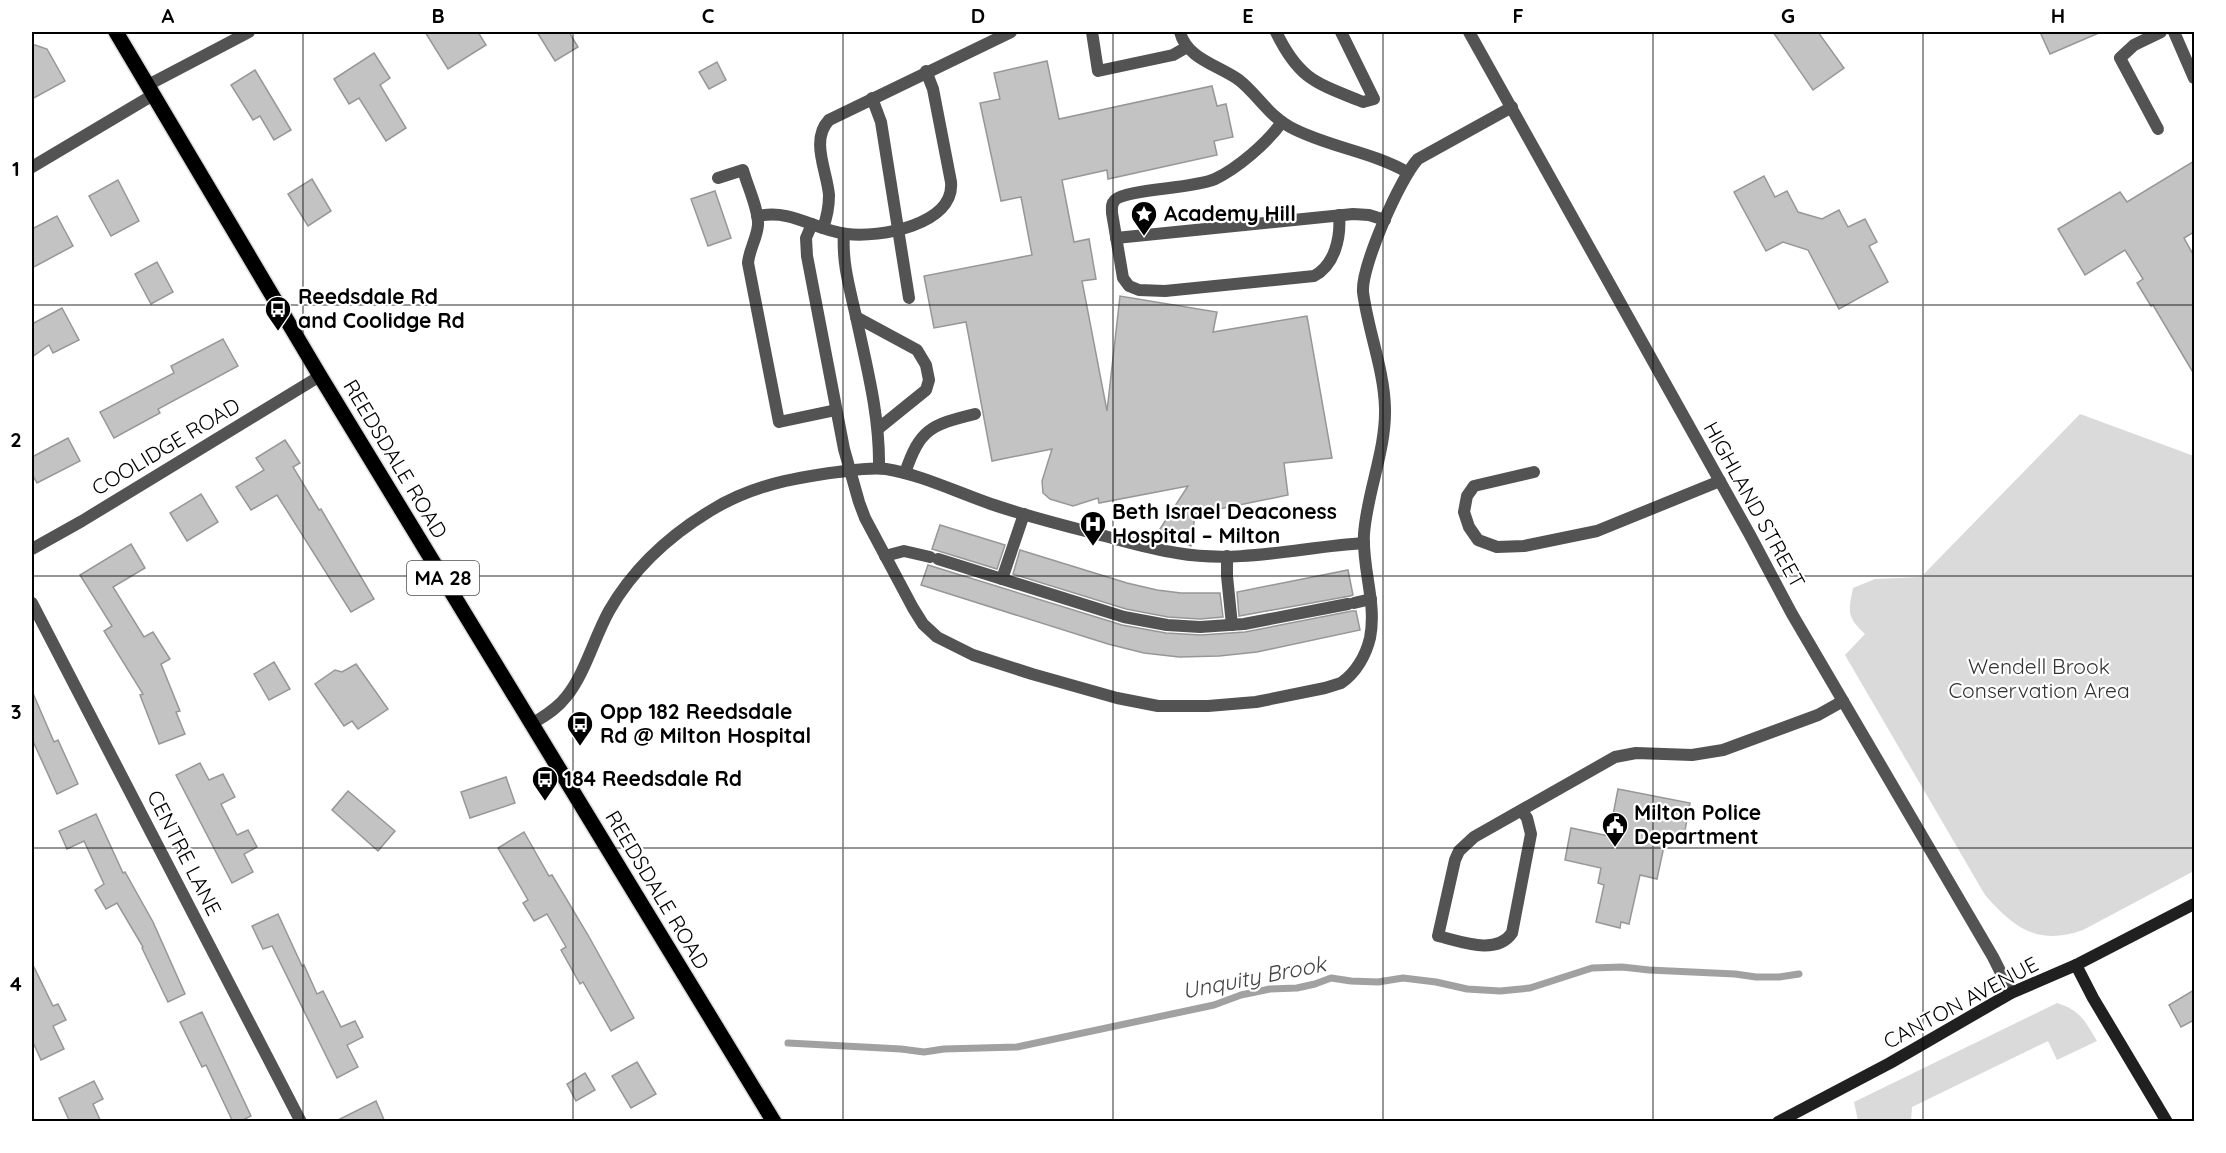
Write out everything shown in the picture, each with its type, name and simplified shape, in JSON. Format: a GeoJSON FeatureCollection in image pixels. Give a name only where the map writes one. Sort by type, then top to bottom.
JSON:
{"type":"FeatureCollection","features":[{"type":"Feature","properties":{"kind":"main road","name":"REEDSDALE ROAD"},"geometry":{"type":"LineString","coordinates":[[116,32],[320,376],[774,1122]]}},
{"type":"Feature","properties":{"kind":"main road","name":"CANTON AVENUE"},"geometry":{"type":"LineString","coordinates":[[1778,1122],[1890,1063],[2011,993],[2076,965],[2194,904]]}},
{"type":"Feature","properties":{"kind":"main road"},"geometry":{"type":"LineString","coordinates":[[2076,965],[2093,998],[2167,1122]]}},
{"type":"Feature","properties":{"kind":"street"},"geometry":{"type":"LineString","coordinates":[[32,167],[151,90],[249,32]]}},
{"type":"Feature","properties":{"kind":"street"},"geometry":{"type":"LineString","coordinates":[[1011,32],[926,71],[829,120],[822,129],[820,142],[829,201],[817,226],[806,238],[807,256],[850,470],[865,518],[885,556],[918,616],[930,631],[944,642],[973,655],[1032,674],[1124,700],[1158,706],[1208,706],[1256,702],[1325,688],[1341,683],[1353,672],[1367,648],[1372,623],[1364,543],[1385,414],[1383,385],[1363,283],[1385,220],[1407,172],[1425,153],[1512,107]]}},
{"type":"Feature","properties":{"kind":"street"},"geometry":{"type":"LineString","coordinates":[[1092,32],[1098,71],[1173,55],[1187,47]]}},
{"type":"Feature","properties":{"kind":"street"},"geometry":{"type":"LineString","coordinates":[[1180,32],[1187,47],[1194,54],[1239,81],[1282,122],[1304,133],[1407,172]]}},
{"type":"Feature","properties":{"kind":"street"},"geometry":{"type":"LineString","coordinates":[[1276,32],[1289,56],[1308,77],[1358,100],[1364,102],[1374,99],[1341,32]]}},
{"type":"Feature","properties":{"kind":"street","name":"HIGHLAND STREET"},"geometry":{"type":"LineString","coordinates":[[1469,32],[1792,614],[1993,957],[2011,993]]}},
{"type":"Feature","properties":{"kind":"street"},"geometry":{"type":"LineString","coordinates":[[2158,129],[2120,58],[2134,45],[2161,32]]}},
{"type":"Feature","properties":{"kind":"street"},"geometry":{"type":"LineString","coordinates":[[2174,32],[2194,78]]}},
{"type":"Feature","properties":{"kind":"street"},"geometry":{"type":"LineString","coordinates":[[757,216],[789,215],[844,234],[866,234],[917,224],[935,215],[947,204],[951,194],[951,182],[935,100],[926,71]]}},
{"type":"Feature","properties":{"kind":"street"},"geometry":{"type":"LineString","coordinates":[[872,98],[881,122],[909,298]]}},
{"type":"Feature","properties":{"kind":"street"},"geometry":{"type":"LineString","coordinates":[[1282,122],[1254,152],[1212,180],[1195,185],[1131,194],[1115,200],[1112,208],[1123,278],[1129,286],[1139,290],[1165,291],[1307,278],[1320,273],[1334,251],[1340,234],[1339,216]]}},
{"type":"Feature","properties":{"kind":"street"},"geometry":{"type":"LineString","coordinates":[[718,178],[742,170],[757,216],[758,228],[748,262],[779,422],[837,410]]}},
{"type":"Feature","properties":{"kind":"street"},"geometry":{"type":"LineString","coordinates":[[1116,238],[1362,214],[1385,220]]}},
{"type":"Feature","properties":{"kind":"street"},"geometry":{"type":"LineString","coordinates":[[844,234],[844,262],[879,428],[879,468]]}},
{"type":"Feature","properties":{"kind":"street"},"geometry":{"type":"LineString","coordinates":[[856,317],[917,350],[927,372],[928,385],[922,395],[879,428]]}},
{"type":"Feature","properties":{"kind":"street","name":"COOLIDGE ROAD"},"geometry":{"type":"LineString","coordinates":[[32,549],[320,376]]}},
{"type":"Feature","properties":{"kind":"street"},"geometry":{"type":"LineString","coordinates":[[904,473],[916,444],[925,433],[947,421],[975,414]]}},
{"type":"Feature","properties":{"kind":"street"},"geometry":{"type":"LineString","coordinates":[[532,724],[554,710],[567,697],[576,682],[596,634],[616,599],[641,566],[671,538],[719,506],[752,490],[790,479],[879,468],[904,473],[1024,514],[1167,552],[1203,556],[1265,555],[1364,543]]}},
{"type":"Feature","properties":{"kind":"street"},"geometry":{"type":"LineString","coordinates":[[1534,472],[1474,486],[1467,496],[1464,512],[1469,527],[1478,540],[1497,547],[1524,546],[1597,531],[1720,481]]}},
{"type":"Feature","properties":{"kind":"street"},"geometry":{"type":"LineString","coordinates":[[1002,579],[1024,514]]}},
{"type":"Feature","properties":{"kind":"street"},"geometry":{"type":"LineString","coordinates":[[885,556],[904,551],[934,558],[1145,622],[1188,627],[1232,625],[1371,599]]}},
{"type":"Feature","properties":{"kind":"street"},"geometry":{"type":"LineString","coordinates":[[1227,556],[1232,625]]}},
{"type":"Feature","properties":{"kind":"street","name":"CENTRE LANE"},"geometry":{"type":"LineString","coordinates":[[32,603],[301,1122]]}},
{"type":"Feature","properties":{"kind":"street"},"geometry":{"type":"LineString","coordinates":[[1522,810],[1530,826],[1530,841],[1514,925],[1507,940],[1482,945],[1438,936],[1455,860],[1459,852],[1474,837],[1615,757],[1636,753],[1692,755],[1723,750],[1811,718],[1843,701]]}},
{"type":"Feature","properties":{"kind":"green space","name":"Wendell Brook Conservation Area"},"geometry":{"type":"Polygon","coordinates":[[[2080,414],[2194,456],[2194,871],[2083,930],[2053,936],[2040,935],[2017,925],[1985,895],[1845,655],[1865,634],[1850,614],[1853,588],[1875,579],[1921,577],[2080,414]]]}},
{"type":"Feature","properties":{"kind":"green space"},"geometry":{"type":"Polygon","coordinates":[[[2057,1003],[2077,1013],[2097,1041],[2057,1060],[2048,1041],[1912,1107],[1911,1121],[1858,1121],[1854,1102],[2057,1003]]]}},
{"type":"Feature","properties":{"kind":"building"},"geometry":{"type":"Polygon","coordinates":[[[425,32],[478,32],[486,45],[448,69],[425,32]]]}},
{"type":"Feature","properties":{"kind":"building"},"geometry":{"type":"Polygon","coordinates":[[[537,32],[569,32],[578,47],[555,61],[537,32]]]}},
{"type":"Feature","properties":{"kind":"building"},"geometry":{"type":"Polygon","coordinates":[[[1773,32],[1818,32],[1844,68],[1813,90],[1773,32]]]}},
{"type":"Feature","properties":{"kind":"building"},"geometry":{"type":"Polygon","coordinates":[[[2040,32],[2101,32],[2050,54],[2040,32]]]}},
{"type":"Feature","properties":{"kind":"building"},"geometry":{"type":"Polygon","coordinates":[[[32,44],[47,49],[65,81],[32,99],[32,44]]]}},
{"type":"Feature","properties":{"kind":"building"},"geometry":{"type":"Polygon","coordinates":[[[374,53],[390,78],[380,85],[406,128],[386,141],[359,98],[349,104],[334,79],[374,53]]]}},
{"type":"Feature","properties":{"kind":"building"},"geometry":{"type":"Polygon","coordinates":[[[1047,61],[1059,119],[1212,86],[1217,106],[1226,104],[1233,137],[1214,141],[1217,155],[1108,179],[1107,170],[1062,180],[1074,242],[1089,239],[1096,279],[1082,281],[1107,411],[1120,296],[1217,312],[1213,332],[1307,316],[1332,458],[1284,463],[1288,495],[1195,514],[1191,546],[1158,532],[1188,486],[1099,503],[1098,498],[1073,506],[1050,499],[1043,493],[1042,481],[1052,449],[992,461],[966,322],[934,328],[924,276],[1032,255],[1021,197],[1001,201],[980,103],[1000,99],[994,73],[1047,61]]]}},
{"type":"Feature","properties":{"kind":"building"},"geometry":{"type":"Polygon","coordinates":[[[717,62],[726,80],[709,89],[699,72],[717,62]]]}},
{"type":"Feature","properties":{"kind":"building"},"geometry":{"type":"Polygon","coordinates":[[[255,70],[291,130],[274,140],[260,116],[253,120],[231,85],[255,70]]]}},
{"type":"Feature","properties":{"kind":"building"},"geometry":{"type":"Polygon","coordinates":[[[2194,161],[2194,232],[2184,238],[2194,256],[2194,374],[2153,305],[2151,306],[2137,283],[2143,279],[2125,250],[2085,275],[2058,229],[2120,192],[2127,202],[2194,161]]]}},
{"type":"Feature","properties":{"kind":"building"},"geometry":{"type":"Polygon","coordinates":[[[1764,176],[1775,197],[1787,191],[1798,212],[1822,219],[1839,210],[1848,227],[1865,219],[1877,242],[1869,246],[1888,282],[1839,309],[1808,250],[1783,242],[1766,251],[1734,192],[1764,176]]]}},
{"type":"Feature","properties":{"kind":"building"},"geometry":{"type":"Polygon","coordinates":[[[312,179],[331,211],[308,226],[288,194],[312,179]]]}},
{"type":"Feature","properties":{"kind":"building"},"geometry":{"type":"Polygon","coordinates":[[[118,180],[139,221],[111,236],[89,196],[118,180]]]}},
{"type":"Feature","properties":{"kind":"building"},"geometry":{"type":"Polygon","coordinates":[[[715,191],[731,238],[708,246],[691,199],[715,191]]]}},
{"type":"Feature","properties":{"kind":"building"},"geometry":{"type":"Polygon","coordinates":[[[57,216],[73,246],[32,268],[32,229],[57,216]]]}},
{"type":"Feature","properties":{"kind":"building"},"geometry":{"type":"Polygon","coordinates":[[[157,262],[173,292],[151,304],[135,274],[157,262]]]}},
{"type":"Feature","properties":{"kind":"building"},"geometry":{"type":"Polygon","coordinates":[[[62,308],[79,340],[53,353],[49,345],[32,357],[32,324],[62,308]]]}},
{"type":"Feature","properties":{"kind":"building"},"geometry":{"type":"Polygon","coordinates":[[[223,339],[238,366],[158,409],[160,413],[114,438],[100,412],[174,373],[171,366],[223,339]]]}},
{"type":"Feature","properties":{"kind":"building"},"geometry":{"type":"Polygon","coordinates":[[[68,438],[80,461],[37,483],[32,474],[32,457],[68,438]]]}},
{"type":"Feature","properties":{"kind":"building"},"geometry":{"type":"Polygon","coordinates":[[[285,440],[300,463],[293,467],[319,510],[321,509],[374,599],[351,612],[277,495],[251,510],[236,487],[264,470],[256,458],[285,440]]]}},
{"type":"Feature","properties":{"kind":"building"},"geometry":{"type":"Polygon","coordinates":[[[201,494],[218,522],[187,541],[170,513],[201,494]]]}},
{"type":"Feature","properties":{"kind":"building"},"geometry":{"type":"Polygon","coordinates":[[[940,525],[1005,545],[997,569],[932,549],[940,525]]]}},
{"type":"Feature","properties":{"kind":"building"},"geometry":{"type":"Polygon","coordinates":[[[131,544],[145,568],[113,587],[144,637],[153,632],[170,659],[161,664],[180,711],[176,712],[185,734],[159,744],[140,695],[143,694],[104,631],[112,626],[80,575],[131,544]]]}},
{"type":"Feature","properties":{"kind":"building"},"geometry":{"type":"Polygon","coordinates":[[[1020,550],[1157,590],[1181,593],[1220,593],[1223,617],[1200,619],[1168,617],[1126,609],[1013,574],[1020,550]]]}},
{"type":"Feature","properties":{"kind":"building"},"geometry":{"type":"Polygon","coordinates":[[[928,565],[1122,625],[1166,633],[1201,635],[1245,632],[1352,611],[1356,611],[1360,630],[1257,652],[1179,657],[1144,653],[1108,644],[921,585],[928,565]]]}},
{"type":"Feature","properties":{"kind":"building"},"geometry":{"type":"Polygon","coordinates":[[[1348,570],[1353,595],[1239,616],[1237,592],[1348,570]]]}},
{"type":"Feature","properties":{"kind":"building"},"geometry":{"type":"Polygon","coordinates":[[[274,662],[290,689],[269,700],[254,674],[274,662]]]}},
{"type":"Feature","properties":{"kind":"building"},"geometry":{"type":"Polygon","coordinates":[[[356,664],[388,709],[358,729],[352,721],[344,726],[315,684],[335,670],[342,672],[356,664]]]}},
{"type":"Feature","properties":{"kind":"building"},"geometry":{"type":"Polygon","coordinates":[[[32,691],[54,742],[58,740],[78,784],[57,794],[32,739],[32,691]]]}},
{"type":"Feature","properties":{"kind":"building"},"geometry":{"type":"Polygon","coordinates":[[[200,763],[209,780],[223,774],[235,797],[221,804],[237,835],[248,830],[257,847],[244,854],[253,872],[232,883],[176,775],[200,763]]]}},
{"type":"Feature","properties":{"kind":"building"},"geometry":{"type":"Polygon","coordinates":[[[506,777],[515,803],[470,818],[461,792],[506,777]]]}},
{"type":"Feature","properties":{"kind":"building","name":"Milton Police Department"},"geometry":{"type":"Polygon","coordinates":[[[1618,789],[1690,803],[1684,836],[1667,832],[1657,879],[1640,875],[1629,924],[1621,922],[1620,928],[1596,922],[1604,885],[1598,883],[1601,868],[1565,860],[1571,828],[1609,836],[1618,789]]]}},
{"type":"Feature","properties":{"kind":"building"},"geometry":{"type":"Polygon","coordinates":[[[348,791],[395,831],[378,851],[332,810],[348,791]]]}},
{"type":"Feature","properties":{"kind":"building"},"geometry":{"type":"Polygon","coordinates":[[[96,814],[123,873],[125,872],[153,922],[185,994],[168,1002],[143,947],[117,903],[106,909],[95,890],[104,884],[84,841],[67,849],[59,831],[96,814]]]}},
{"type":"Feature","properties":{"kind":"building"},"geometry":{"type":"Polygon","coordinates":[[[524,832],[549,876],[552,875],[588,935],[634,1018],[611,1031],[583,982],[580,984],[561,950],[566,947],[547,914],[534,921],[523,903],[528,900],[498,848],[524,832]]]}},
{"type":"Feature","properties":{"kind":"building"},"geometry":{"type":"Polygon","coordinates":[[[278,914],[317,994],[323,991],[341,1027],[355,1021],[363,1037],[347,1045],[358,1067],[337,1078],[272,946],[263,949],[252,926],[278,914]]]}},
{"type":"Feature","properties":{"kind":"building"},"geometry":{"type":"Polygon","coordinates":[[[32,963],[53,1006],[58,1004],[66,1020],[53,1026],[64,1049],[41,1060],[32,1040],[32,963]]]}},
{"type":"Feature","properties":{"kind":"building"},"geometry":{"type":"Polygon","coordinates":[[[2194,990],[2194,1020],[2181,1027],[2169,1005],[2194,990]]]}},
{"type":"Feature","properties":{"kind":"building"},"geometry":{"type":"Polygon","coordinates":[[[202,1012],[251,1116],[239,1122],[233,1122],[206,1065],[202,1067],[180,1022],[202,1012]]]}},
{"type":"Feature","properties":{"kind":"building"},"geometry":{"type":"Polygon","coordinates":[[[637,1062],[656,1094],[631,1108],[612,1076],[637,1062]]]}},
{"type":"Feature","properties":{"kind":"building"},"geometry":{"type":"Polygon","coordinates":[[[585,1073],[595,1090],[576,1101],[567,1084],[585,1073]]]}},
{"type":"Feature","properties":{"kind":"building"},"geometry":{"type":"Polygon","coordinates":[[[94,1081],[103,1099],[93,1104],[101,1122],[70,1122],[59,1098],[94,1081]]]}},
{"type":"Feature","properties":{"kind":"building"},"geometry":{"type":"Polygon","coordinates":[[[376,1101],[385,1122],[334,1122],[376,1101]]]}},
{"type":"Feature","properties":{"kind":"waterway","name":"Unquity Brook"},"geometry":{"type":"LineString","coordinates":[[788,1043],[924,1052],[944,1049],[1017,1047],[1214,1005],[1241,995],[1270,989],[1297,988],[1331,978],[1378,982],[1403,978],[1467,989],[1500,991],[1530,988],[1592,968],[1622,967],[1756,977],[1799,974]]}},
{"type":"Feature","properties":{"kind":"place","name":"Academy Hill"},"geometry":{"type":"Point","coordinates":[1144,237]}},
{"type":"Feature","properties":{"kind":"place","name":"Reedsdale Rd and Coolidge Rd"},"geometry":{"type":"Point","coordinates":[278,332]}},
{"type":"Feature","properties":{"kind":"place","name":"Beth Israel Deaconess Hospital – Milton"},"geometry":{"type":"Point","coordinates":[1093,547]}},
{"type":"Feature","properties":{"kind":"place","name":"Opp 182 Reedsdale Rd @ Milton Hospital"},"geometry":{"type":"Point","coordinates":[580,747]}},
{"type":"Feature","properties":{"kind":"place","name":"184 Reedsdale Rd"},"geometry":{"type":"Point","coordinates":[545,802]}},
{"type":"Feature","properties":{"kind":"place","name":"Milton Police Department"},"geometry":{"type":"Point","coordinates":[1615,848]}}]}
